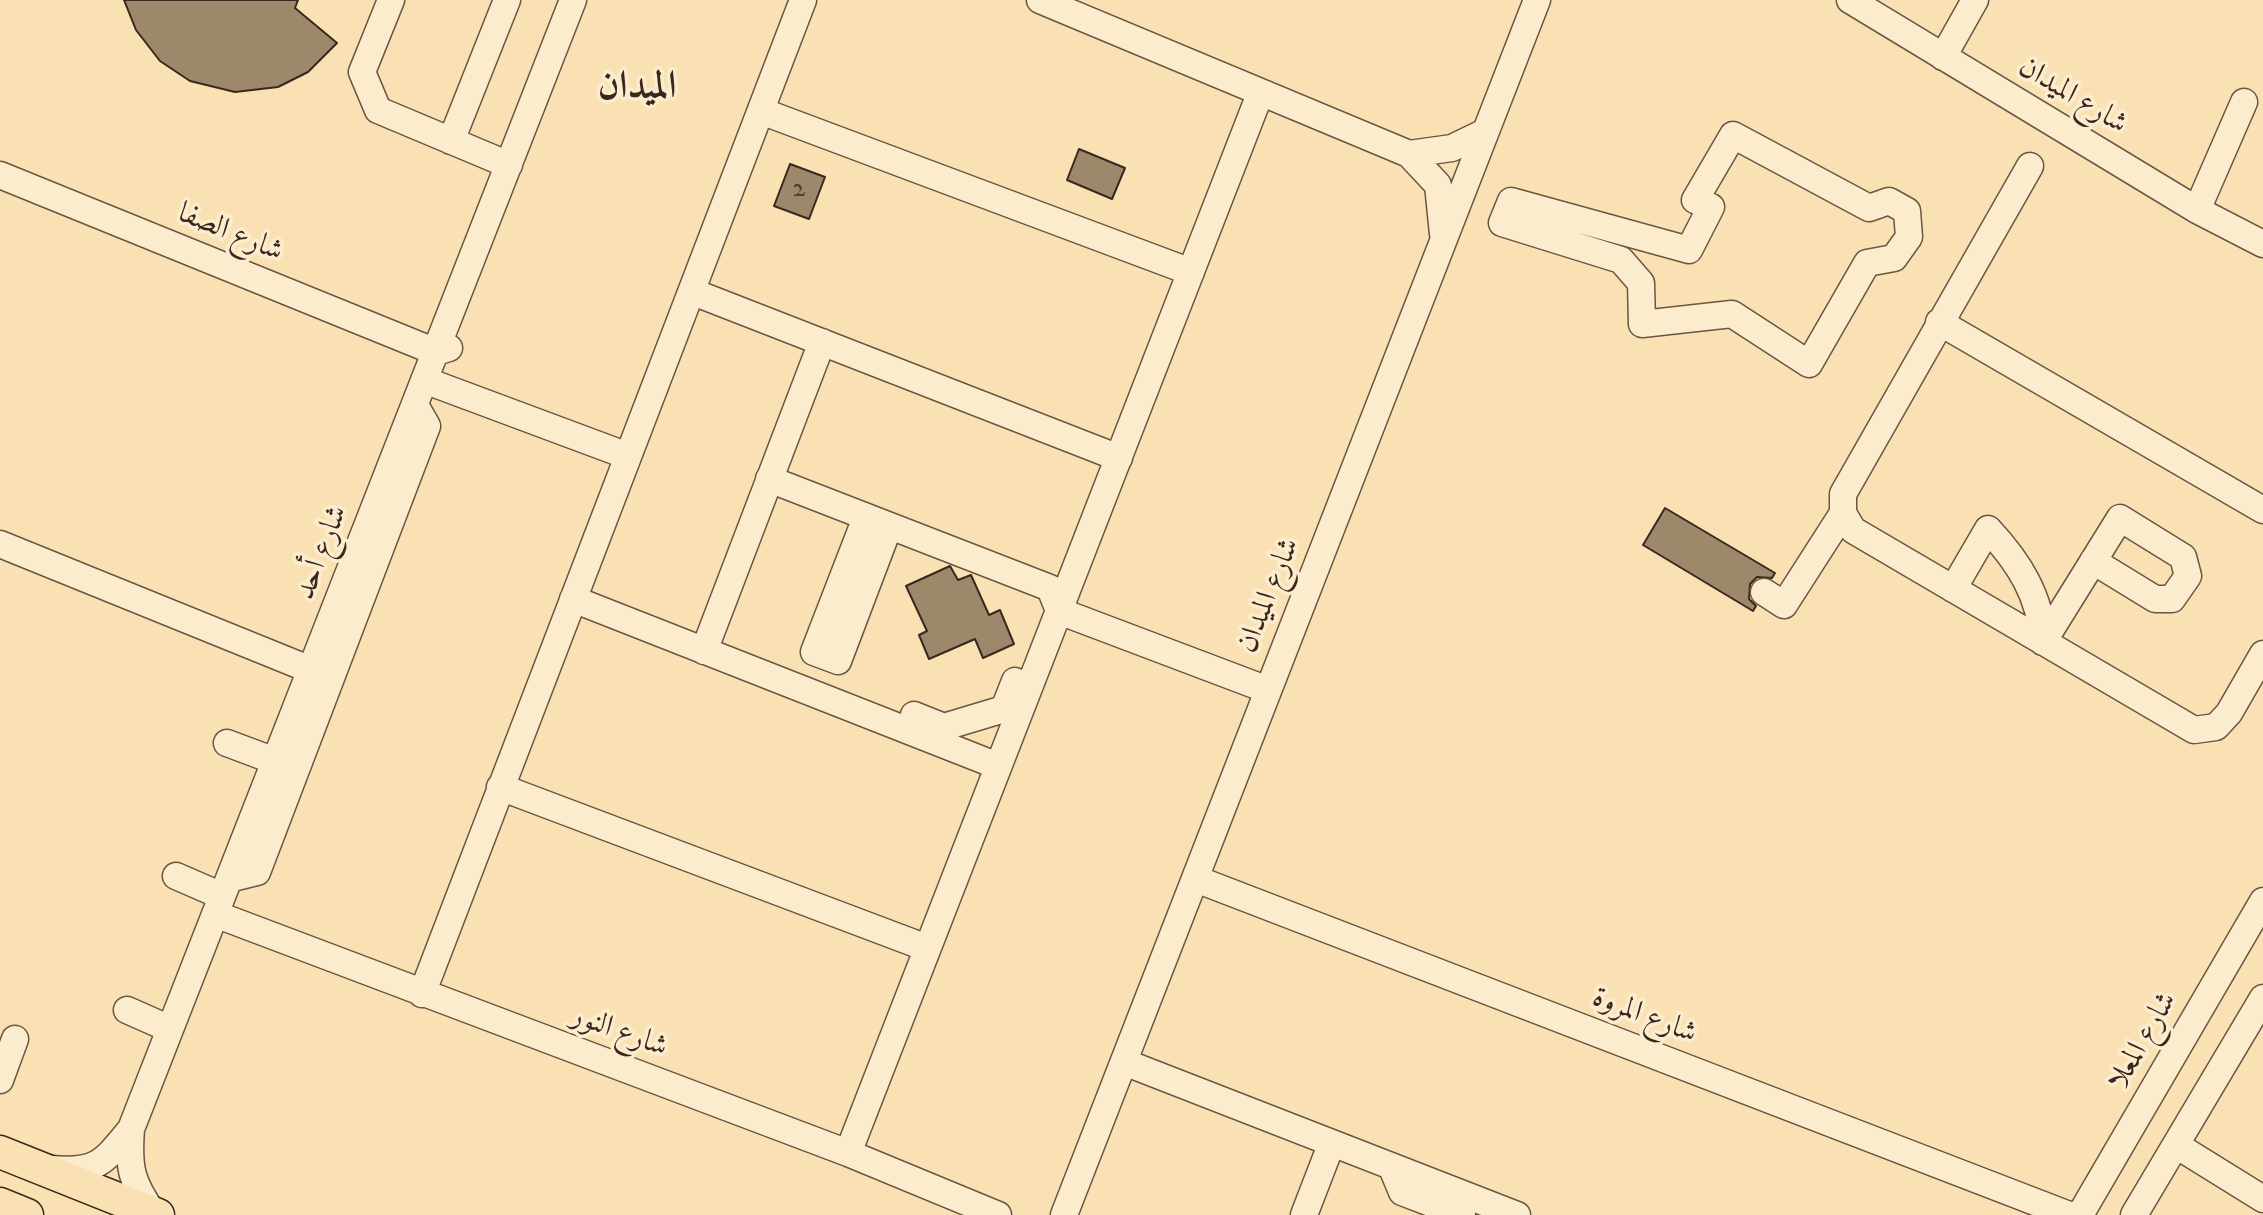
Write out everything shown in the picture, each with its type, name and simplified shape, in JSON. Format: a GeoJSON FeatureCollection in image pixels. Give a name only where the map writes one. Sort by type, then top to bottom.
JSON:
{"type":"FeatureCollection","features":[{"type":"Feature","properties":{"kind":"main road"},"geometry":{"type":"LineString","coordinates":[[0,1152],[156,1214]]}},
{"type":"Feature","properties":{"kind":"main road"},"geometry":{"type":"LineString","coordinates":[[0,1204],[27,1215]]}},
{"type":"Feature","properties":{"kind":"street"},"geometry":{"type":"LineString","coordinates":[[391,0],[362,72],[378,110],[509,165]]}},
{"type":"Feature","properties":{"kind":"street"},"geometry":{"type":"LineString","coordinates":[[451,141],[507,0]]}},
{"type":"Feature","properties":{"kind":"street","name":"شارع أحد"},"geometry":{"type":"LineString","coordinates":[[156,1214],[139,1193],[128,1164],[131,1129],[573,0]]}},
{"type":"Feature","properties":{"kind":"street"},"geometry":{"type":"LineString","coordinates":[[436,352],[457,345],[591,0]]}},
{"type":"Feature","properties":{"kind":"street"},"geometry":{"type":"LineString","coordinates":[[422,994],[803,0]]}},
{"type":"Feature","properties":{"kind":"street"},"geometry":{"type":"LineString","coordinates":[[1040,0],[1409,154],[1438,185],[1444,242]]}},
{"type":"Feature","properties":{"kind":"street","name":"شارع الميدان"},"geometry":{"type":"LineString","coordinates":[[1064,1215],[1537,0]]}},
{"type":"Feature","properties":{"kind":"street","name":"شارع الميدان"},"geometry":{"type":"LineString","coordinates":[[1850,0],[2197,210],[2263,244]]}},
{"type":"Feature","properties":{"kind":"street"},"geometry":{"type":"LineString","coordinates":[[1943,57],[1975,0]]}},
{"type":"Feature","properties":{"kind":"street"},"geometry":{"type":"LineString","coordinates":[[573,599],[704,651],[810,672],[944,727],[1004,709],[1054,600],[1084,547],[1260,94]]}},
{"type":"Feature","properties":{"kind":"street"},"geometry":{"type":"LineString","coordinates":[[2197,210],[2244,102]]}},
{"type":"Feature","properties":{"kind":"street"},"geometry":{"type":"LineString","coordinates":[[761,111],[1191,272]]}},
{"type":"Feature","properties":{"kind":"street"},"geometry":{"type":"LineString","coordinates":[[1409,154],[1452,148],[1483,133]]}},
{"type":"Feature","properties":{"kind":"street"},"geometry":{"type":"LineString","coordinates":[[1733,135],[1869,208],[1889,201],[1907,211],[1909,237],[1894,258],[1867,263],[1809,364],[1732,314],[1642,324],[1641,283],[1621,260],[1502,223],[1511,201],[1689,250],[1711,207],[1695,200],[1733,135]]}},
{"type":"Feature","properties":{"kind":"street"},"geometry":{"type":"LineString","coordinates":[[2030,166],[1843,494],[1843,513],[1853,530],[2194,730],[2216,727],[2229,713],[2263,654]]}},
{"type":"Feature","properties":{"kind":"street","name":"شارع الصفا"},"geometry":{"type":"LineString","coordinates":[[0,175],[436,352]]}},
{"type":"Feature","properties":{"kind":"street"},"geometry":{"type":"LineString","coordinates":[[693,292],[1119,458]]}},
{"type":"Feature","properties":{"kind":"street"},"geometry":{"type":"LineString","coordinates":[[1939,322],[2263,510]]}},
{"type":"Feature","properties":{"kind":"street"},"geometry":{"type":"LineString","coordinates":[[704,651],[822,342]]}},
{"type":"Feature","properties":{"kind":"street"},"geometry":{"type":"LineString","coordinates":[[588,561],[607,559],[678,376],[667,354]]}},
{"type":"Feature","properties":{"kind":"street"},"geometry":{"type":"LineString","coordinates":[[419,392],[628,456]]}},
{"type":"Feature","properties":{"kind":"street"},"geometry":{"type":"LineString","coordinates":[[222,896],[257,872],[427,426],[419,392]]}},
{"type":"Feature","properties":{"kind":"street"},"geometry":{"type":"LineString","coordinates":[[769,479],[1268,690]]}},
{"type":"Feature","properties":{"kind":"street"},"geometry":{"type":"LineString","coordinates":[[1764,592],[1784,605],[1843,513]]}},
{"type":"Feature","properties":{"kind":"street"},"geometry":{"type":"LineString","coordinates":[[1953,589],[1988,529],[2017,559],[2042,617],[2043,642]]}},
{"type":"Feature","properties":{"kind":"street"},"geometry":{"type":"LineString","coordinates":[[0,544],[311,670]]}},
{"type":"Feature","properties":{"kind":"street"},"geometry":{"type":"LineString","coordinates":[[2043,642],[2093,561]]}},
{"type":"Feature","properties":{"kind":"street"},"geometry":{"type":"LineString","coordinates":[[848,1153],[998,766],[1054,600]]}},
{"type":"Feature","properties":{"kind":"street"},"geometry":{"type":"LineString","coordinates":[[810,672],[998,766]]}},
{"type":"Feature","properties":{"kind":"street"},"geometry":{"type":"LineString","coordinates":[[227,743],[275,761]]}},
{"type":"Feature","properties":{"kind":"street"},"geometry":{"type":"LineString","coordinates":[[500,787],[927,948]]}},
{"type":"Feature","properties":{"kind":"street","name":"شارع النور"},"geometry":{"type":"LineString","coordinates":[[176,876],[422,994],[848,1153],[998,1215]]}},
{"type":"Feature","properties":{"kind":"street","name":"شارع المروة"},"geometry":{"type":"LineString","coordinates":[[1196,879],[2069,1215]]}},
{"type":"Feature","properties":{"kind":"street","name":"شارع المعلا"},"geometry":{"type":"LineString","coordinates":[[2080,1215],[2263,901]]}},
{"type":"Feature","properties":{"kind":"street"},"geometry":{"type":"LineString","coordinates":[[2134,1215],[2263,998]]}},
{"type":"Feature","properties":{"kind":"street"},"geometry":{"type":"LineString","coordinates":[[127,1010],[170,1029]]}},
{"type":"Feature","properties":{"kind":"street"},"geometry":{"type":"LineString","coordinates":[[0,1080],[15,1039]]}},
{"type":"Feature","properties":{"kind":"street"},"geometry":{"type":"LineString","coordinates":[[1124,1062],[1517,1215]]}},
{"type":"Feature","properties":{"kind":"street","name":"شارع أحد"},"geometry":{"type":"LineString","coordinates":[[38,1167],[77,1171],[99,1165],[131,1129]]}},
{"type":"Feature","properties":{"kind":"street"},"geometry":{"type":"LineString","coordinates":[[1304,1215],[1331,1145]]}},
{"type":"Feature","properties":{"kind":"street"},"geometry":{"type":"LineString","coordinates":[[2176,1145],[2263,1199]]}},
{"type":"Feature","properties":{"kind":"street"},"geometry":{"type":"LineString","coordinates":[[1392,1168],[1402,1192],[1462,1215]]}},
{"type":"Feature","properties":{"kind":"building"},"geometry":{"type":"Polygon","coordinates":[[[124,0],[298,0],[295,8],[337,43],[308,72],[278,87],[235,92],[190,81],[160,61],[136,30],[124,0]]]}},
{"type":"Feature","properties":{"kind":"building"},"geometry":{"type":"Polygon","coordinates":[[[1079,149],[1125,168],[1112,199],[1067,180],[1079,149]]]}},
{"type":"Feature","properties":{"kind":"building"},"geometry":{"type":"Polygon","coordinates":[[[790,164],[825,177],[809,219],[774,206],[790,164]]]}},
{"type":"Feature","properties":{"kind":"building"},"geometry":{"type":"Polygon","coordinates":[[[1665,508],[1775,573],[1772,578],[1757,577],[1750,584],[1749,599],[1756,606],[1753,611],[1643,545],[1665,508]]]}},
{"type":"Feature","properties":{"kind":"building"},"geometry":{"type":"Polygon","coordinates":[[[950,566],[958,580],[971,575],[989,615],[1000,610],[1014,644],[983,658],[975,639],[929,659],[919,635],[927,631],[906,586],[950,566]]]}},
{"type":"Feature","properties":{"kind":"district","name":"الميدان"},"geometry":{"type":"Point","coordinates":[637,89]}}]}
